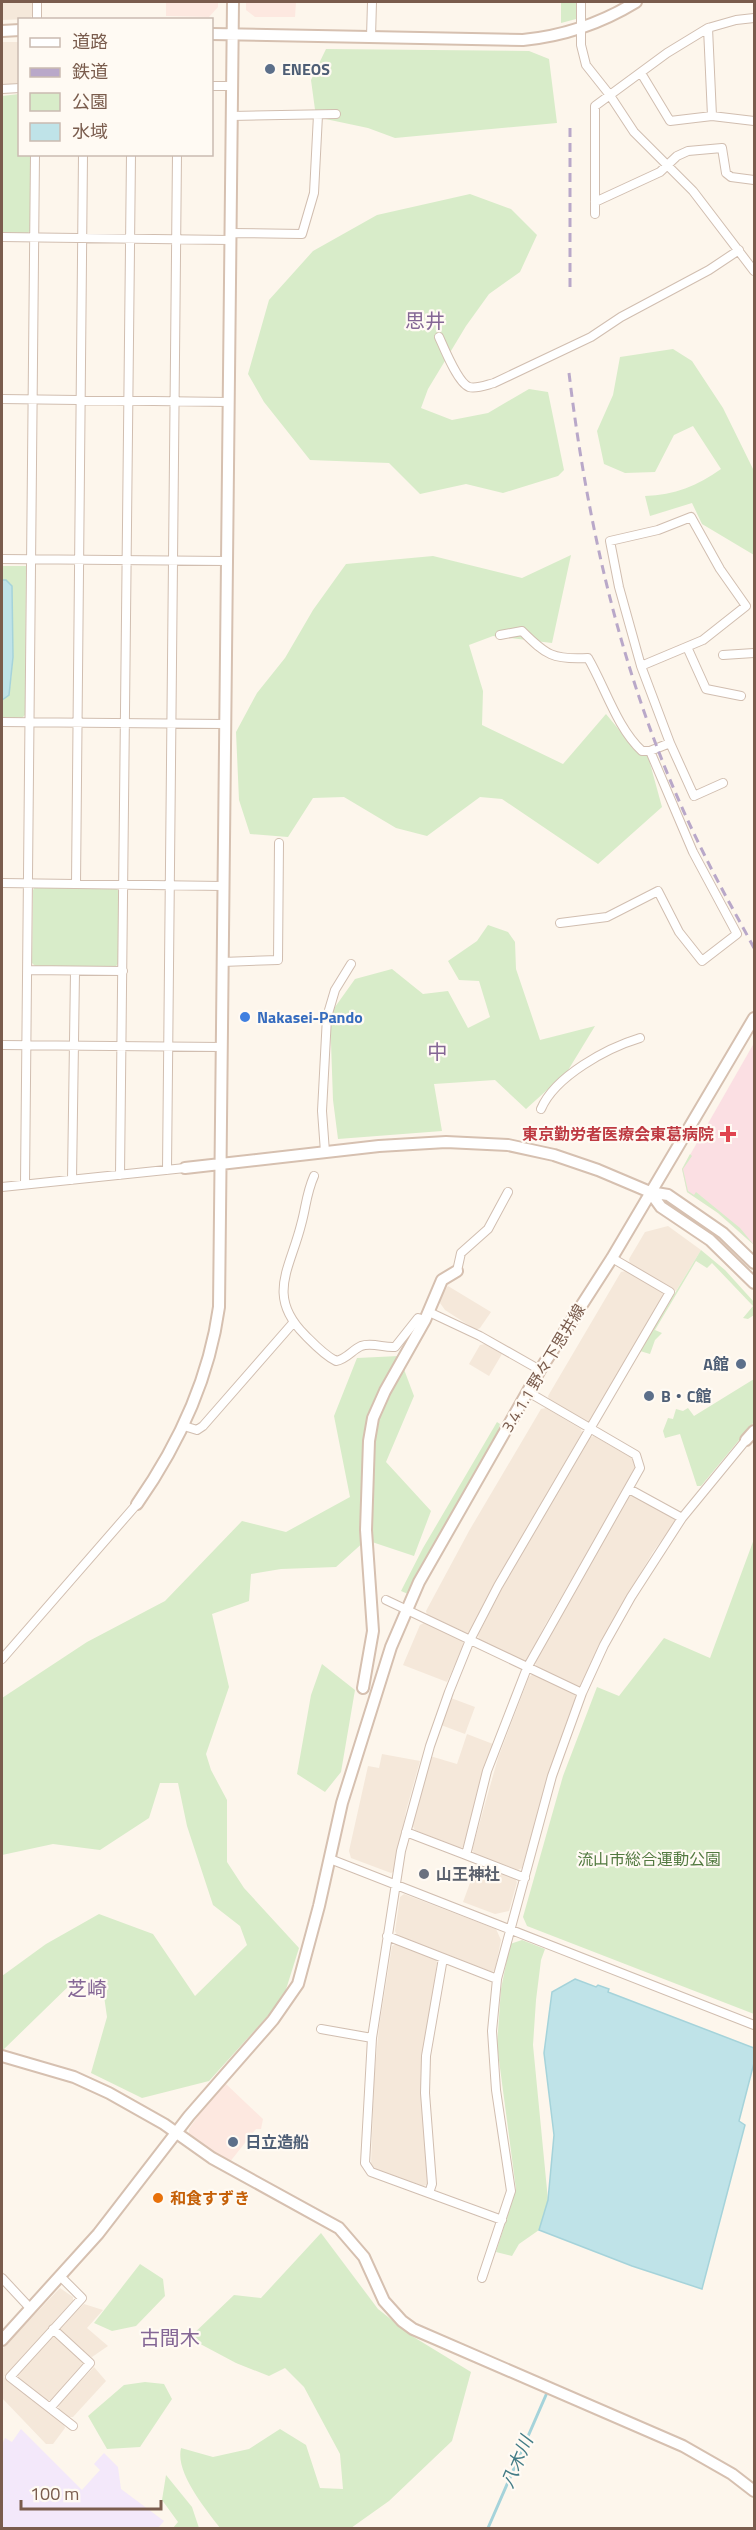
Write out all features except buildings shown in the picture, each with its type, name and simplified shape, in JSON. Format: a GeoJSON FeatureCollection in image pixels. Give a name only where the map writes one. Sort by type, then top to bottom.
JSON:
{"type":"FeatureCollection","features":[{"type":"Feature","properties":{"kind":"street"},"geometry":{"type":"LineString","coordinates":[[37,2],[37,18]]}},
{"type":"Feature","properties":{"kind":"street"},"geometry":{"type":"LineString","coordinates":[[2,1659],[137,1504],[184,1426],[205,1374],[216,1334],[220,1276],[233,2]]}},
{"type":"Feature","properties":{"kind":"street"},"geometry":{"type":"LineString","coordinates":[[371,37],[372,2]]}},
{"type":"Feature","properties":{"kind":"street"},"geometry":{"type":"LineString","coordinates":[[581,2],[581,45],[586,65],[609,94],[634,132],[693,191],[754,271]]}},
{"type":"Feature","properties":{"kind":"street"},"geometry":{"type":"LineString","coordinates":[[213,34],[523,40],[554,37],[581,29],[602,21],[636,2]]}},
{"type":"Feature","properties":{"kind":"street"},"geometry":{"type":"LineString","coordinates":[[595,214],[595,106],[692,36],[728,22],[754,18]]}},
{"type":"Feature","properties":{"kind":"street"},"geometry":{"type":"LineString","coordinates":[[708,28],[712,116]]}},
{"type":"Feature","properties":{"kind":"street"},"geometry":{"type":"LineString","coordinates":[[2,31],[18,30]]}},
{"type":"Feature","properties":{"kind":"street"},"geometry":{"type":"LineString","coordinates":[[640,73],[670,121],[712,116],[754,121]]}},
{"type":"Feature","properties":{"kind":"street"},"geometry":{"type":"LineString","coordinates":[[213,86],[232,86]]}},
{"type":"Feature","properties":{"kind":"street"},"geometry":{"type":"LineString","coordinates":[[2,89],[18,88]]}},
{"type":"Feature","properties":{"kind":"street"},"geometry":{"type":"LineString","coordinates":[[231,116],[336,114]]}},
{"type":"Feature","properties":{"kind":"street"},"geometry":{"type":"LineString","coordinates":[[2,237],[130,240],[302,234],[314,193],[318,115]]}},
{"type":"Feature","properties":{"kind":"street"},"geometry":{"type":"LineString","coordinates":[[595,202],[660,172],[677,156],[688,151],[722,148],[726,173],[731,177],[754,180]]}},
{"type":"Feature","properties":{"kind":"street"},"geometry":{"type":"LineString","coordinates":[[25,1184],[35,156]]}},
{"type":"Feature","properties":{"kind":"street"},"geometry":{"type":"LineString","coordinates":[[76,884],[83,156]]}},
{"type":"Feature","properties":{"kind":"street"},"geometry":{"type":"LineString","coordinates":[[120,1175],[130,156]]}},
{"type":"Feature","properties":{"kind":"street"},"geometry":{"type":"LineString","coordinates":[[167,1170],[177,156]]}},
{"type":"Feature","properties":{"kind":"street"},"geometry":{"type":"LineString","coordinates":[[439,337],[460,380],[466,386],[477,387],[494,383],[591,337],[606,326],[709,270],[739,250]]}},
{"type":"Feature","properties":{"kind":"street"},"geometry":{"type":"LineString","coordinates":[[2,399],[228,402]]}},
{"type":"Feature","properties":{"kind":"street"},"geometry":{"type":"LineString","coordinates":[[641,666],[703,640],[746,606],[720,569],[691,517],[658,530],[610,541],[622,598],[641,666],[670,743],[694,796],[723,783]]}},
{"type":"Feature","properties":{"kind":"street"},"geometry":{"type":"LineString","coordinates":[[2,559],[227,561]]}},
{"type":"Feature","properties":{"kind":"street"},"geometry":{"type":"LineString","coordinates":[[500,634],[522,631],[542,651],[550,655],[588,658],[635,744],[642,751],[650,751],[670,743]]}},
{"type":"Feature","properties":{"kind":"street"},"geometry":{"type":"LineString","coordinates":[[687,647],[706,689],[741,696]]}},
{"type":"Feature","properties":{"kind":"street"},"geometry":{"type":"LineString","coordinates":[[723,655],[754,653]]}},
{"type":"Feature","properties":{"kind":"street"},"geometry":{"type":"LineString","coordinates":[[2,722],[225,724]]}},
{"type":"Feature","properties":{"kind":"street"},"geometry":{"type":"LineString","coordinates":[[560,923],[607,917],[658,891],[679,932],[702,961],[737,934],[689,843],[650,751]]}},
{"type":"Feature","properties":{"kind":"street"},"geometry":{"type":"LineString","coordinates":[[222,962],[278,960],[279,843]]}},
{"type":"Feature","properties":{"kind":"street"},"geometry":{"type":"LineString","coordinates":[[2,883],[223,886]]}},
{"type":"Feature","properties":{"kind":"street"},"geometry":{"type":"LineString","coordinates":[[325,1152],[322,1111],[327,1017],[335,990],[351,964]]}},
{"type":"Feature","properties":{"kind":"street"},"geometry":{"type":"LineString","coordinates":[[28,970],[123,971]]}},
{"type":"Feature","properties":{"kind":"street"},"geometry":{"type":"LineString","coordinates":[[72,1180],[75,972]]}},
{"type":"Feature","properties":{"kind":"street","name":"3.4.1.1 野々下思井線"},"geometry":{"type":"LineString","coordinates":[[2,2340],[98,2234],[177,2132],[293,1994],[303,1966],[342,1803],[391,1647],[406,1609],[437,1549],[540,1371],[612,1258],[754,1018]]}},
{"type":"Feature","properties":{"kind":"street"},"geometry":{"type":"LineString","coordinates":[[541,1109],[546,1097],[559,1082],[606,1052],[640,1038]]}},
{"type":"Feature","properties":{"kind":"street"},"geometry":{"type":"LineString","coordinates":[[2,1045],[222,1047]]}},
{"type":"Feature","properties":{"kind":"street"},"geometry":{"type":"LineString","coordinates":[[2,1187],[325,1152],[446,1142],[508,1145],[577,1162],[650,1192],[668,1195],[690,1208],[723,1233],[754,1263]]}},
{"type":"Feature","properties":{"kind":"street"},"geometry":{"type":"LineString","coordinates":[[314,1176],[308,1190],[302,1225],[288,1261],[284,1307],[293,1323],[316,1347],[336,1361],[343,1360],[361,1346],[395,1347],[418,1318],[427,1316],[480,1336],[540,1371]]}},
{"type":"Feature","properties":{"kind":"street"},"geometry":{"type":"LineString","coordinates":[[363,1688],[373,1631],[366,1530],[370,1430],[378,1404],[427,1316],[442,1280],[457,1271],[461,1253],[488,1229],[508,1192]]}},
{"type":"Feature","properties":{"kind":"street"},"geometry":{"type":"LineString","coordinates":[[650,1192],[661,1207],[710,1240],[754,1283]]}},
{"type":"Feature","properties":{"kind":"street"},"geometry":{"type":"LineString","coordinates":[[502,2220],[371,2172],[365,2163],[372,2038],[387,1936],[406,1832],[430,1746],[470,1641],[528,1533],[670,1292],[612,1258]]}},
{"type":"Feature","properties":{"kind":"street"},"geometry":{"type":"LineString","coordinates":[[184,1426],[197,1430],[203,1426],[293,1323]]}},
{"type":"Feature","properties":{"kind":"street"},"geometry":{"type":"LineString","coordinates":[[466,1855],[487,1771],[527,1668],[640,1468],[636,1455],[528,1392]]}},
{"type":"Feature","properties":{"kind":"street"},"geometry":{"type":"LineString","coordinates":[[482,2278],[511,2191],[495,2078],[492,2031],[497,1979],[552,1776],[582,1693],[631,1597],[682,1518],[754,1431]]}},
{"type":"Feature","properties":{"kind":"street"},"geometry":{"type":"LineString","coordinates":[[629,1489],[682,1518]]}},
{"type":"Feature","properties":{"kind":"street"},"geometry":{"type":"LineString","coordinates":[[386,1600],[582,1693]]}},
{"type":"Feature","properties":{"kind":"street"},"geometry":{"type":"LineString","coordinates":[[406,1832],[525,1878]]}},
{"type":"Feature","properties":{"kind":"street"},"geometry":{"type":"LineString","coordinates":[[330,1859],[754,2025]]}},
{"type":"Feature","properties":{"kind":"street"},"geometry":{"type":"LineString","coordinates":[[387,1936],[497,1979]]}},
{"type":"Feature","properties":{"kind":"street"},"geometry":{"type":"LineString","coordinates":[[429,2193],[432,2184],[425,2093],[426,2056],[443,1958]]}},
{"type":"Feature","properties":{"kind":"street"},"geometry":{"type":"LineString","coordinates":[[321,2029],[372,2038]]}},
{"type":"Feature","properties":{"kind":"street"},"geometry":{"type":"LineString","coordinates":[[2,2055],[91,2084],[177,2132],[212,2158],[339,2228],[364,2257],[390,2309],[413,2329],[683,2446],[732,2474],[754,2492]]}},
{"type":"Feature","properties":{"kind":"street"},"geometry":{"type":"LineString","coordinates":[[60,2276],[82,2298],[10,2377],[73,2426]]}},
{"type":"Feature","properties":{"kind":"street"},"geometry":{"type":"LineString","coordinates":[[2,2278],[30,2308]]}},
{"type":"Feature","properties":{"kind":"street"},"geometry":{"type":"LineString","coordinates":[[50,2408],[90,2363],[53,2329]]}},
{"type":"Feature","properties":{"kind":"shaded area"},"geometry":{"type":"Polygon","coordinates":[[[2,2],[32,2],[30,18],[2,20],[2,2]]]}},
{"type":"Feature","properties":{"kind":"shaded area"},"geometry":{"type":"Polygon","coordinates":[[[166,2],[218,2],[218,7],[209,17],[166,16],[166,2]]]}},
{"type":"Feature","properties":{"kind":"shaded area"},"geometry":{"type":"Polygon","coordinates":[[[246,2],[296,2],[295,17],[255,17],[246,10],[246,2]]]}},
{"type":"Feature","properties":{"kind":"shaded area"},"geometry":{"type":"Polygon","coordinates":[[[2,42],[18,42],[18,83],[2,85],[2,42]]]}},
{"type":"Feature","properties":{"kind":"shaded area","name":"東京勤労者医療会東葛病院"},"geometry":{"type":"Polygon","coordinates":[[[754,1043],[754,1245],[718,1213],[687,1192],[682,1169],[754,1043]]]}},
{"type":"Feature","properties":{"kind":"shaded area"},"geometry":{"type":"Polygon","coordinates":[[[668,1226],[701,1250],[676,1291],[630,1264],[629,1259],[645,1232],[668,1226]]]}},
{"type":"Feature","properties":{"kind":"shaded area"},"geometry":{"type":"Polygon","coordinates":[[[626,1271],[662,1292],[663,1296],[590,1421],[585,1421],[549,1400],[548,1396],[621,1272],[626,1271]]]}},
{"type":"Feature","properties":{"kind":"shaded area"},"geometry":{"type":"Polygon","coordinates":[[[448,1286],[491,1312],[480,1328],[476,1330],[445,1310],[440,1303],[441,1294],[448,1286]]]}},
{"type":"Feature","properties":{"kind":"shaded area"},"geometry":{"type":"Polygon","coordinates":[[[485,1344],[502,1354],[489,1376],[469,1364],[480,1345],[485,1344]]]}},
{"type":"Feature","properties":{"kind":"shaded area"},"geometry":{"type":"Polygon","coordinates":[[[546,1408],[581,1429],[582,1433],[506,1564],[470,1632],[467,1633],[427,1615],[426,1611],[469,1531],[541,1409],[546,1408]]]}},
{"type":"Feature","properties":{"kind":"shaded area"},"geometry":{"type":"Polygon","coordinates":[[[594,1436],[632,1458],[636,1469],[545,1625],[528,1659],[524,1661],[479,1640],[478,1635],[502,1588],[590,1437],[594,1436]]]}},
{"type":"Feature","properties":{"kind":"shaded area"},"geometry":{"type":"Polygon","coordinates":[[[633,1495],[674,1518],[675,1522],[653,1552],[624,1601],[583,1686],[578,1687],[537,1667],[535,1663],[629,1496],[633,1495]]]}},
{"type":"Feature","properties":{"kind":"shaded area"},"geometry":{"type":"Polygon","coordinates":[[[424,1623],[462,1640],[464,1645],[447,1682],[403,1665],[420,1625],[424,1623]]]}},
{"type":"Feature","properties":{"kind":"shaded area"},"geometry":{"type":"Polygon","coordinates":[[[533,1674],[575,1694],[576,1698],[551,1767],[522,1868],[518,1870],[475,1854],[472,1850],[498,1758],[529,1677],[533,1674]]]}},
{"type":"Feature","properties":{"kind":"shaded area"},"geometry":{"type":"Polygon","coordinates":[[[451,1698],[475,1707],[465,1734],[441,1725],[451,1698]]]}},
{"type":"Feature","properties":{"kind":"shaded area"},"geometry":{"type":"Polygon","coordinates":[[[467,1734],[493,1744],[464,1847],[460,1848],[415,1830],[412,1825],[430,1756],[457,1764],[467,1734]]]}},
{"type":"Feature","properties":{"kind":"shaded area"},"geometry":{"type":"Polygon","coordinates":[[[382,1754],[420,1761],[406,1811],[395,1871],[391,1873],[351,1858],[349,1851],[368,1766],[379,1768],[382,1754]]]}},
{"type":"Feature","properties":{"kind":"shaded area"},"geometry":{"type":"Polygon","coordinates":[[[477,1864],[515,1879],[517,1882],[509,1911],[495,1914],[463,1902],[477,1864]]]}},
{"type":"Feature","properties":{"kind":"shaded area"},"geometry":{"type":"Polygon","coordinates":[[[404,1894],[496,1929],[501,1940],[495,1970],[492,1972],[397,1935],[395,1931],[400,1897],[404,1894]]]}},
{"type":"Feature","properties":{"kind":"shaded area"},"geometry":{"type":"Polygon","coordinates":[[[396,1944],[436,1959],[437,1963],[421,2071],[427,2182],[427,2185],[423,2186],[373,2168],[371,2165],[374,2080],[379,2027],[392,1946],[396,1944]]]}},
{"type":"Feature","properties":{"kind":"shaded area"},"geometry":{"type":"Polygon","coordinates":[[[226,2084],[263,2119],[261,2129],[256,2129],[229,2163],[189,2136],[189,2129],[200,2113],[226,2084]]]}},
{"type":"Feature","properties":{"kind":"shaded area"},"geometry":{"type":"Polygon","coordinates":[[[60,2288],[73,2297],[73,2301],[4,2377],[64,2424],[65,2428],[53,2444],[46,2444],[2,2398],[2,2349],[60,2288]]]}},
{"type":"Feature","properties":{"kind":"shaded area"},"geometry":{"type":"Polygon","coordinates":[[[84,2304],[103,2310],[87,2328],[108,2346],[92,2357],[60,2331],[60,2326],[84,2304]]]}},
{"type":"Feature","properties":{"kind":"shaded area"},"geometry":{"type":"Polygon","coordinates":[[[51,2337],[56,2337],[83,2362],[83,2366],[51,2400],[47,2400],[18,2378],[18,2374],[51,2337]]]}},
{"type":"Feature","properties":{"kind":"shaded area"},"geometry":{"type":"Polygon","coordinates":[[[94,2367],[106,2381],[73,2417],[69,2417],[59,2409],[58,2405],[94,2367]]]}},
{"type":"Feature","properties":{"kind":"shaded area"},"geometry":{"type":"Polygon","coordinates":[[[21,2429],[82,2490],[100,2470],[94,2464],[104,2453],[118,2467],[121,2489],[164,2521],[158,2528],[2,2528],[2,2444],[5,2438],[12,2442],[21,2429]]]}},
{"type":"Feature","properties":{"kind":"green space"},"geometry":{"type":"Polygon","coordinates":[[[561,2],[577,2],[576,19],[561,23],[561,2]]]}},
{"type":"Feature","properties":{"kind":"green space"},"geometry":{"type":"Polygon","coordinates":[[[326,49],[529,51],[549,59],[557,123],[395,138],[368,128],[316,117],[311,80],[326,49]]]}},
{"type":"Feature","properties":{"kind":"green space"},"geometry":{"type":"Polygon","coordinates":[[[18,94],[18,156],[31,156],[30,231],[27,234],[2,234],[2,96],[18,94]]]}},
{"type":"Feature","properties":{"kind":"green space"},"geometry":{"type":"Polygon","coordinates":[[[470,194],[511,209],[537,235],[520,272],[489,294],[466,326],[428,389],[421,408],[452,420],[488,413],[529,389],[548,392],[564,470],[558,476],[503,493],[466,484],[420,494],[389,463],[310,460],[264,402],[248,374],[269,300],[313,251],[377,215],[470,194]]]}},
{"type":"Feature","properties":{"kind":"green space"},"geometry":{"type":"Polygon","coordinates":[[[673,349],[692,361],[723,408],[754,471],[754,555],[702,524],[692,503],[650,516],[645,496],[666,494],[685,488],[721,469],[693,426],[674,435],[655,472],[625,473],[604,464],[597,431],[613,395],[620,357],[673,349]]]}},
{"type":"Feature","properties":{"kind":"green space"},"geometry":{"type":"Polygon","coordinates":[[[571,555],[552,643],[493,636],[469,645],[483,691],[482,725],[563,764],[606,714],[639,754],[648,756],[662,807],[598,864],[502,799],[480,797],[427,836],[396,828],[344,797],[313,798],[288,837],[250,834],[239,800],[236,732],[257,693],[285,658],[313,610],[346,564],[433,556],[522,578],[571,555]]]}},
{"type":"Feature","properties":{"kind":"green space"},"geometry":{"type":"Polygon","coordinates":[[[2,566],[26,566],[25,715],[22,718],[2,718],[2,700],[9,695],[13,639],[11,584],[2,580],[2,566]]]}},
{"type":"Feature","properties":{"kind":"green space"},"geometry":{"type":"Polygon","coordinates":[[[35,887],[116,888],[119,891],[118,964],[115,967],[35,966],[32,963],[33,890],[35,887]]]}},
{"type":"Feature","properties":{"kind":"green space"},"geometry":{"type":"Polygon","coordinates":[[[488,925],[508,932],[515,942],[516,969],[540,1040],[595,1026],[567,1072],[526,1109],[495,1080],[434,1084],[442,1131],[338,1139],[333,1100],[330,1014],[355,979],[392,969],[423,994],[448,991],[468,1028],[490,1017],[479,981],[459,980],[448,961],[477,941],[488,925]]]}},
{"type":"Feature","properties":{"kind":"green space"},"geometry":{"type":"Polygon","coordinates":[[[690,1154],[692,1156],[683,1169],[688,1191],[694,1195],[696,1192],[740,1228],[754,1245],[718,1213],[687,1192],[682,1169],[690,1154]]]}},
{"type":"Feature","properties":{"kind":"green space"},"geometry":{"type":"Polygon","coordinates":[[[701,1250],[725,1270],[754,1302],[754,1315],[748,1319],[743,1318],[753,1306],[712,1263],[707,1268],[696,1261],[655,1330],[662,1333],[655,1340],[650,1354],[640,1351],[701,1250]]]}},
{"type":"Feature","properties":{"kind":"green space"},"geometry":{"type":"Polygon","coordinates":[[[399,1356],[414,1396],[386,1462],[431,1511],[414,1556],[366,1540],[336,1567],[281,1569],[251,1574],[249,1601],[212,1614],[229,1687],[206,1754],[211,1770],[227,1800],[227,1862],[244,1888],[299,1948],[283,1999],[209,2081],[142,2098],[91,2073],[107,2017],[102,1982],[77,1978],[2,2051],[2,1976],[46,1944],[99,1914],[153,1934],[195,1996],[247,1945],[240,1926],[213,1905],[187,1826],[178,1783],[160,1783],[149,1818],[100,1850],[53,1844],[2,1855],[2,1698],[87,1642],[165,1601],[242,1521],[286,1532],[350,1497],[334,1416],[357,1358],[399,1356]]]}},
{"type":"Feature","properties":{"kind":"green space"},"geometry":{"type":"Polygon","coordinates":[[[754,1379],[754,1422],[701,1486],[697,1486],[680,1434],[665,1438],[663,1431],[668,1418],[673,1419],[676,1409],[683,1411],[688,1408],[694,1416],[754,1379]]]}},
{"type":"Feature","properties":{"kind":"green space"},"geometry":{"type":"Polygon","coordinates":[[[497,1422],[500,1424],[497,1434],[408,1594],[401,1591],[423,1548],[497,1422]]]}},
{"type":"Feature","properties":{"kind":"green space","name":"流山市総合運動公園"},"geometry":{"type":"Polygon","coordinates":[[[754,1539],[754,2014],[527,1926],[523,1917],[563,1776],[597,1687],[619,1696],[664,1638],[710,1658],[754,1539]]]}},
{"type":"Feature","properties":{"kind":"green space"},"geometry":{"type":"Polygon","coordinates":[[[322,1664],[355,1690],[341,1772],[325,1792],[297,1774],[311,1695],[322,1664]]]}},
{"type":"Feature","properties":{"kind":"green space"},"geometry":{"type":"Polygon","coordinates":[[[522,1940],[545,1949],[541,1960],[536,2000],[533,2045],[548,2200],[539,2230],[519,2244],[512,2256],[496,2252],[516,2189],[497,2045],[501,1989],[510,1944],[522,1940]]]}},
{"type":"Feature","properties":{"kind":"green space"},"geometry":{"type":"Polygon","coordinates":[[[321,2233],[378,2309],[412,2336],[471,2372],[452,2441],[389,2501],[351,2528],[220,2528],[187,2479],[180,2458],[181,2448],[213,2457],[249,2449],[280,2429],[306,2445],[320,2488],[343,2489],[340,2454],[304,2387],[285,2368],[269,2376],[236,2363],[189,2338],[234,2295],[261,2298],[321,2233]]]}},
{"type":"Feature","properties":{"kind":"green space"},"geometry":{"type":"Polygon","coordinates":[[[140,2264],[163,2279],[165,2296],[136,2326],[112,2331],[94,2323],[140,2264]]]}},
{"type":"Feature","properties":{"kind":"green space"},"geometry":{"type":"Polygon","coordinates":[[[145,2382],[164,2384],[172,2399],[140,2447],[107,2449],[88,2416],[124,2385],[145,2382]]]}},
{"type":"Feature","properties":{"kind":"green space"},"geometry":{"type":"Polygon","coordinates":[[[166,2475],[192,2507],[199,2528],[173,2528],[178,2522],[162,2500],[166,2475]]]}},
{"type":"Feature","properties":{"kind":"water"},"geometry":{"type":"Polygon","coordinates":[[[2,580],[6,580],[12,586],[13,657],[9,695],[2,700],[2,580]]]}},
{"type":"Feature","properties":{"kind":"water"},"geometry":{"type":"Polygon","coordinates":[[[575,1979],[609,1989],[608,1992],[754,2048],[754,2063],[739,2121],[745,2125],[702,2289],[632,2266],[539,2230],[548,2200],[554,2135],[544,2053],[552,1992],[575,1979]]]}},
{"type":"Feature","properties":{"kind":"waterway","name":"八木川"},"geometry":{"type":"LineString","coordinates":[[488,2528],[546,2395]]}},
{"type":"Feature","properties":{"kind":"railway"},"geometry":{"type":"LineString","coordinates":[[570,128],[570,287]]}},
{"type":"Feature","properties":{"kind":"railway"},"geometry":{"type":"LineString","coordinates":[[569,373],[577,435],[600,558],[633,678],[653,737],[677,795],[709,864],[754,948]]}},
{"type":"Feature","properties":{"kind":"place","name":"ENEOS"},"geometry":{"type":"Point","coordinates":[270,69]}},
{"type":"Feature","properties":{"kind":"place","name":"Nakasei-Pando"},"geometry":{"type":"Point","coordinates":[245,1017]}},
{"type":"Feature","properties":{"kind":"place","name":"東京勤労者医療会東葛病院"},"geometry":{"type":"Point","coordinates":[728,1134]}},
{"type":"Feature","properties":{"kind":"place","name":"A館"},"geometry":{"type":"Point","coordinates":[741,1364]}},
{"type":"Feature","properties":{"kind":"place","name":"B・C館"},"geometry":{"type":"Point","coordinates":[649,1396]}},
{"type":"Feature","properties":{"kind":"place","name":"山王神社"},"geometry":{"type":"Point","coordinates":[424,1874]}},
{"type":"Feature","properties":{"kind":"place","name":"日立造船"},"geometry":{"type":"Point","coordinates":[233,2142]}},
{"type":"Feature","properties":{"kind":"place","name":"和食すずき"},"geometry":{"type":"Point","coordinates":[158,2198]}},
{"type":"Feature","properties":{"kind":"district","name":"思井"},"geometry":{"type":"Point","coordinates":[425,321]}},
{"type":"Feature","properties":{"kind":"district","name":"中"},"geometry":{"type":"Point","coordinates":[437,1052]}},
{"type":"Feature","properties":{"kind":"district","name":"芝崎"},"geometry":{"type":"Point","coordinates":[87,1989]}},
{"type":"Feature","properties":{"kind":"district","name":"古間木"},"geometry":{"type":"Point","coordinates":[170,2338]}}]}
